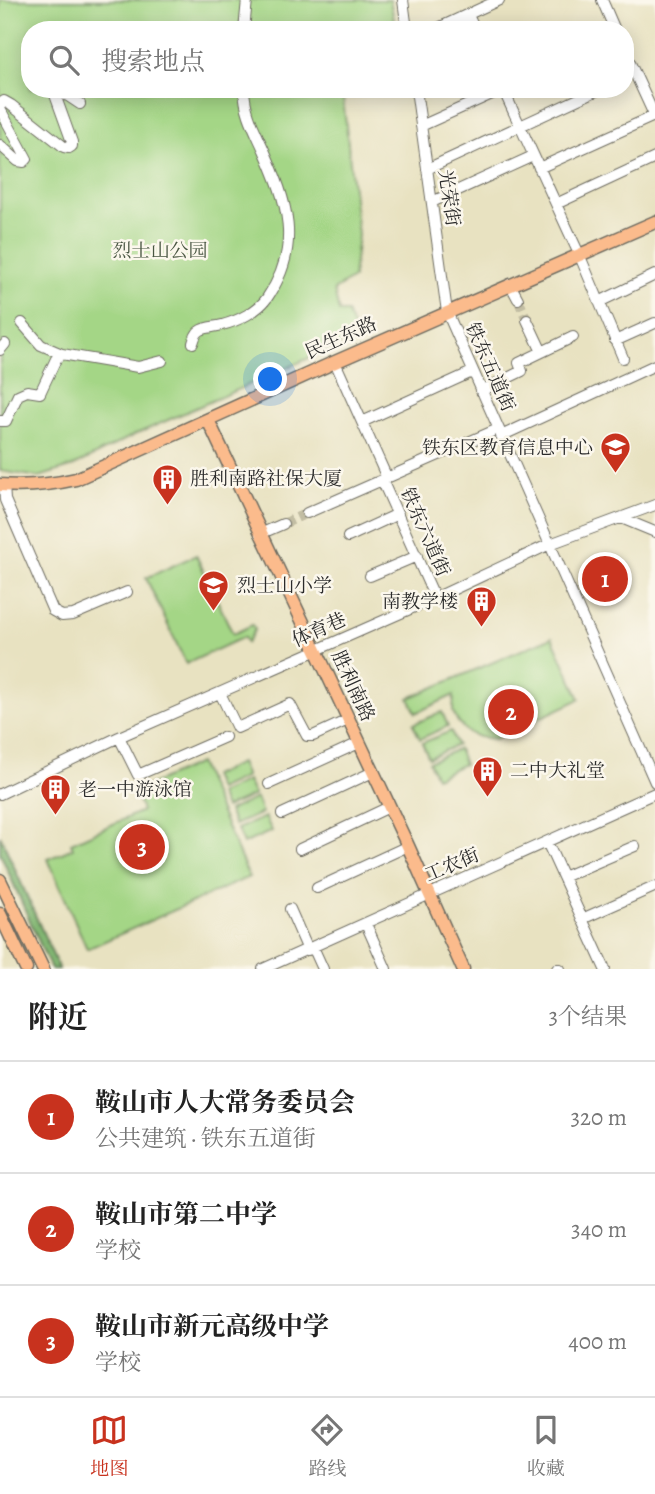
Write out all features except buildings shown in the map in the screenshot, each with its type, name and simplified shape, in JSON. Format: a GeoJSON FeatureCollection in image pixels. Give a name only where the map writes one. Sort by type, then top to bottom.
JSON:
{"type":"FeatureCollection","features":[{"type":"Feature","properties":{"kind":"main road","name":"民生东路"},"geometry":{"type":"LineString","coordinates":[[2,485],[39,486],[76,479],[510,284],[655,222]]}},
{"type":"Feature","properties":{"kind":"main road","name":"胜利南路"},"geometry":{"type":"LineString","coordinates":[[208,420],[463,969]]}},
{"type":"Feature","properties":{"kind":"main road"},"geometry":{"type":"LineString","coordinates":[[0,880],[43,969]]}},
{"type":"Feature","properties":{"kind":"main road"},"geometry":{"type":"LineString","coordinates":[[0,914],[26,969]]}},
{"type":"Feature","properties":{"kind":"street"},"geometry":{"type":"LineString","coordinates":[[245,21],[247,0]]}},
{"type":"Feature","properties":{"kind":"street"},"geometry":{"type":"LineString","coordinates":[[403,0],[406,21]]}},
{"type":"Feature","properties":{"kind":"street"},"geometry":{"type":"LineString","coordinates":[[454,21],[499,0]]}},
{"type":"Feature","properties":{"kind":"street"},"geometry":{"type":"LineString","coordinates":[[601,0],[611,21]]}},
{"type":"Feature","properties":{"kind":"street"},"geometry":{"type":"LineString","coordinates":[[468,15],[471,21]]}},
{"type":"Feature","properties":{"kind":"street"},"geometry":{"type":"LineString","coordinates":[[539,168],[655,116],[634,82]]}},
{"type":"Feature","properties":{"kind":"street"},"geometry":{"type":"LineString","coordinates":[[0,104],[4,101],[11,104],[64,147],[69,148],[72,142],[56,98]]}},
{"type":"Feature","properties":{"kind":"street"},"geometry":{"type":"LineString","coordinates":[[71,98],[80,104]]}},
{"type":"Feature","properties":{"kind":"street"},"geometry":{"type":"LineString","coordinates":[[193,343],[196,334],[202,329],[245,317],[266,300],[282,270],[288,244],[288,215],[278,183],[245,109],[244,98]]}},
{"type":"Feature","properties":{"kind":"street","name":"光荣街"},"geometry":{"type":"LineString","coordinates":[[417,98],[447,312]]}},
{"type":"Feature","properties":{"kind":"street"},"geometry":{"type":"LineString","coordinates":[[421,126],[483,98]]}},
{"type":"Feature","properties":{"kind":"street"},"geometry":{"type":"LineString","coordinates":[[507,98],[579,254],[623,358]]}},
{"type":"Feature","properties":{"kind":"street"},"geometry":{"type":"LineString","coordinates":[[427,169],[580,98]]}},
{"type":"Feature","properties":{"kind":"street"},"geometry":{"type":"LineString","coordinates":[[0,109],[27,159],[24,162],[18,161],[0,145]]}},
{"type":"Feature","properties":{"kind":"street"},"geometry":{"type":"LineString","coordinates":[[432,202],[533,156]]}},
{"type":"Feature","properties":{"kind":"street"},"geometry":{"type":"LineString","coordinates":[[556,204],[655,158]]}},
{"type":"Feature","properties":{"kind":"street"},"geometry":{"type":"LineString","coordinates":[[599,302],[655,275]]}},
{"type":"Feature","properties":{"kind":"street"},"geometry":{"type":"LineString","coordinates":[[510,284],[518,299]]}},
{"type":"Feature","properties":{"kind":"street","name":"铁东五道街"},"geometry":{"type":"LineString","coordinates":[[447,312],[655,782]]}},
{"type":"Feature","properties":{"kind":"street"},"geometry":{"type":"LineString","coordinates":[[527,320],[542,352]]}},
{"type":"Feature","properties":{"kind":"street"},"geometry":{"type":"LineString","coordinates":[[22,323],[41,345],[62,354],[138,367],[162,361]]}},
{"type":"Feature","properties":{"kind":"street"},"geometry":{"type":"LineString","coordinates":[[615,341],[655,323]]}},
{"type":"Feature","properties":{"kind":"street"},"geometry":{"type":"LineString","coordinates":[[481,391],[522,371],[519,363],[573,337]]}},
{"type":"Feature","properties":{"kind":"street"},"geometry":{"type":"LineString","coordinates":[[0,421],[6,421],[18,395],[27,391],[40,394],[56,359],[62,354]]}},
{"type":"Feature","properties":{"kind":"street","name":"铁东六道街"},"geometry":{"type":"LineString","coordinates":[[335,362],[435,598]]}},
{"type":"Feature","properties":{"kind":"street"},"geometry":{"type":"LineString","coordinates":[[307,513],[655,365]]}},
{"type":"Feature","properties":{"kind":"street"},"geometry":{"type":"LineString","coordinates":[[362,422],[472,372]]}},
{"type":"Feature","properties":{"kind":"street"},"geometry":{"type":"LineString","coordinates":[[2,485],[5,500],[53,611],[62,616],[74,615],[127,592]]}},
{"type":"Feature","properties":{"kind":"street","name":"体育巷"},"geometry":{"type":"LineString","coordinates":[[0,794],[119,737],[435,598],[550,544],[655,505]]}},
{"type":"Feature","properties":{"kind":"street"},"geometry":{"type":"LineString","coordinates":[[348,537],[398,514]]}},
{"type":"Feature","properties":{"kind":"street"},"geometry":{"type":"LineString","coordinates":[[621,518],[655,532]]}},
{"type":"Feature","properties":{"kind":"street"},"geometry":{"type":"LineString","coordinates":[[260,534],[283,524]]}},
{"type":"Feature","properties":{"kind":"street"},"geometry":{"type":"LineString","coordinates":[[370,576],[417,556]]}},
{"type":"Feature","properties":{"kind":"street"},"geometry":{"type":"LineString","coordinates":[[220,693],[237,728],[290,704],[307,736],[313,736],[348,720]]}},
{"type":"Feature","properties":{"kind":"street"},"geometry":{"type":"LineString","coordinates":[[119,737],[138,775],[225,737]]}},
{"type":"Feature","properties":{"kind":"street"},"geometry":{"type":"LineString","coordinates":[[269,784],[359,743]]}},
{"type":"Feature","properties":{"kind":"street"},"geometry":{"type":"LineString","coordinates":[[282,814],[373,772]]}},
{"type":"Feature","properties":{"kind":"street","name":"工农街"},"geometry":{"type":"LineString","coordinates":[[264,969],[655,793]]}},
{"type":"Feature","properties":{"kind":"street"},"geometry":{"type":"LineString","coordinates":[[300,849],[388,807]]}},
{"type":"Feature","properties":{"kind":"street"},"geometry":{"type":"LineString","coordinates":[[547,842],[605,969]]}},
{"type":"Feature","properties":{"kind":"street"},"geometry":{"type":"LineString","coordinates":[[317,888],[408,846]]}},
{"type":"Feature","properties":{"kind":"street"},"geometry":{"type":"LineString","coordinates":[[563,877],[635,846]]}},
{"type":"Feature","properties":{"kind":"street"},"geometry":{"type":"LineString","coordinates":[[582,919],[654,887]]}},
{"type":"Feature","properties":{"kind":"street"},"geometry":{"type":"LineString","coordinates":[[290,909],[323,969]]}},
{"type":"Feature","properties":{"kind":"street"},"geometry":{"type":"LineString","coordinates":[[366,924],[386,969]]}},
{"type":"Feature","properties":{"kind":"green space","name":"烈士山公园"},"geometry":{"type":"Polygon","coordinates":[[[0,0],[390,0],[394,21],[21,21],[21,98],[343,98],[358,235],[353,278],[334,290],[339,312],[347,312],[357,337],[134,435],[74,466],[39,477],[0,471],[0,0]]]}},
{"type":"Feature","properties":{"kind":"green space"},"geometry":{"type":"Polygon","coordinates":[[[196,555],[233,634],[252,625],[255,629],[247,643],[244,637],[186,664],[146,578],[196,555]]]}},
{"type":"Feature","properties":{"kind":"green space"},"geometry":{"type":"Polygon","coordinates":[[[552,637],[580,699],[495,739],[467,732],[453,712],[454,695],[416,713],[409,698],[552,637]]]}},
{"type":"Feature","properties":{"kind":"green space"},"geometry":{"type":"Polygon","coordinates":[[[442,712],[448,726],[420,739],[413,724],[442,712]]]}},
{"type":"Feature","properties":{"kind":"green space"},"geometry":{"type":"Polygon","coordinates":[[[451,731],[457,745],[429,758],[422,743],[451,731]]]}},
{"type":"Feature","properties":{"kind":"green space"},"geometry":{"type":"Polygon","coordinates":[[[458,749],[464,764],[436,777],[429,762],[458,749]]]}},
{"type":"Feature","properties":{"kind":"green space"},"geometry":{"type":"Polygon","coordinates":[[[199,763],[249,877],[87,949],[48,859],[73,848],[71,843],[142,811],[138,800],[150,795],[147,786],[199,763]]]}},
{"type":"Feature","properties":{"kind":"green space"},"geometry":{"type":"Polygon","coordinates":[[[240,763],[246,777],[218,790],[212,776],[240,763]]]}},
{"type":"Feature","properties":{"kind":"green space"},"geometry":{"type":"Polygon","coordinates":[[[247,781],[254,795],[225,808],[219,794],[247,781]]]}},
{"type":"Feature","properties":{"kind":"green space"},"geometry":{"type":"Polygon","coordinates":[[[256,798],[262,813],[234,825],[228,811],[256,798]]]}},
{"type":"Feature","properties":{"kind":"green space"},"geometry":{"type":"Polygon","coordinates":[[[265,817],[272,831],[243,844],[237,829],[265,817]]]}},
{"type":"Feature","properties":{"kind":"green space"},"geometry":{"type":"Polygon","coordinates":[[[0,835],[59,969],[51,969],[0,853],[0,835]]]}},
{"type":"Feature","properties":{"kind":"tunnel"},"geometry":{"type":"LineString","coordinates":[[518,299],[527,320]]}},
{"type":"Feature","properties":{"kind":"tunnel"},"geometry":{"type":"LineString","coordinates":[[283,524],[307,513]]}},
{"type":"Feature","properties":{"kind":"place","name":"铁东区教育信息中心"},"geometry":{"type":"Point","coordinates":[616,475]}},
{"type":"Feature","properties":{"kind":"place","name":"胜利南路社保大厦"},"geometry":{"type":"Point","coordinates":[167,506]}},
{"type":"Feature","properties":{"kind":"place","name":"鞍山市人大常务委员会"},"geometry":{"type":"Point","coordinates":[605,579]}},
{"type":"Feature","properties":{"kind":"place","name":"烈士山小学"},"geometry":{"type":"Point","coordinates":[214,613]}},
{"type":"Feature","properties":{"kind":"place","name":"南教学楼"},"geometry":{"type":"Point","coordinates":[481,629]}},
{"type":"Feature","properties":{"kind":"place","name":"鞍山市第二中学"},"geometry":{"type":"Point","coordinates":[511,712]}},
{"type":"Feature","properties":{"kind":"place","name":"二中大礼堂"},"geometry":{"type":"Point","coordinates":[487,798]}},
{"type":"Feature","properties":{"kind":"place","name":"老一中游泳馆"},"geometry":{"type":"Point","coordinates":[55,817]}},
{"type":"Feature","properties":{"kind":"place","name":"鞍山市新元高级中学"},"geometry":{"type":"Point","coordinates":[142,847]}}]}
